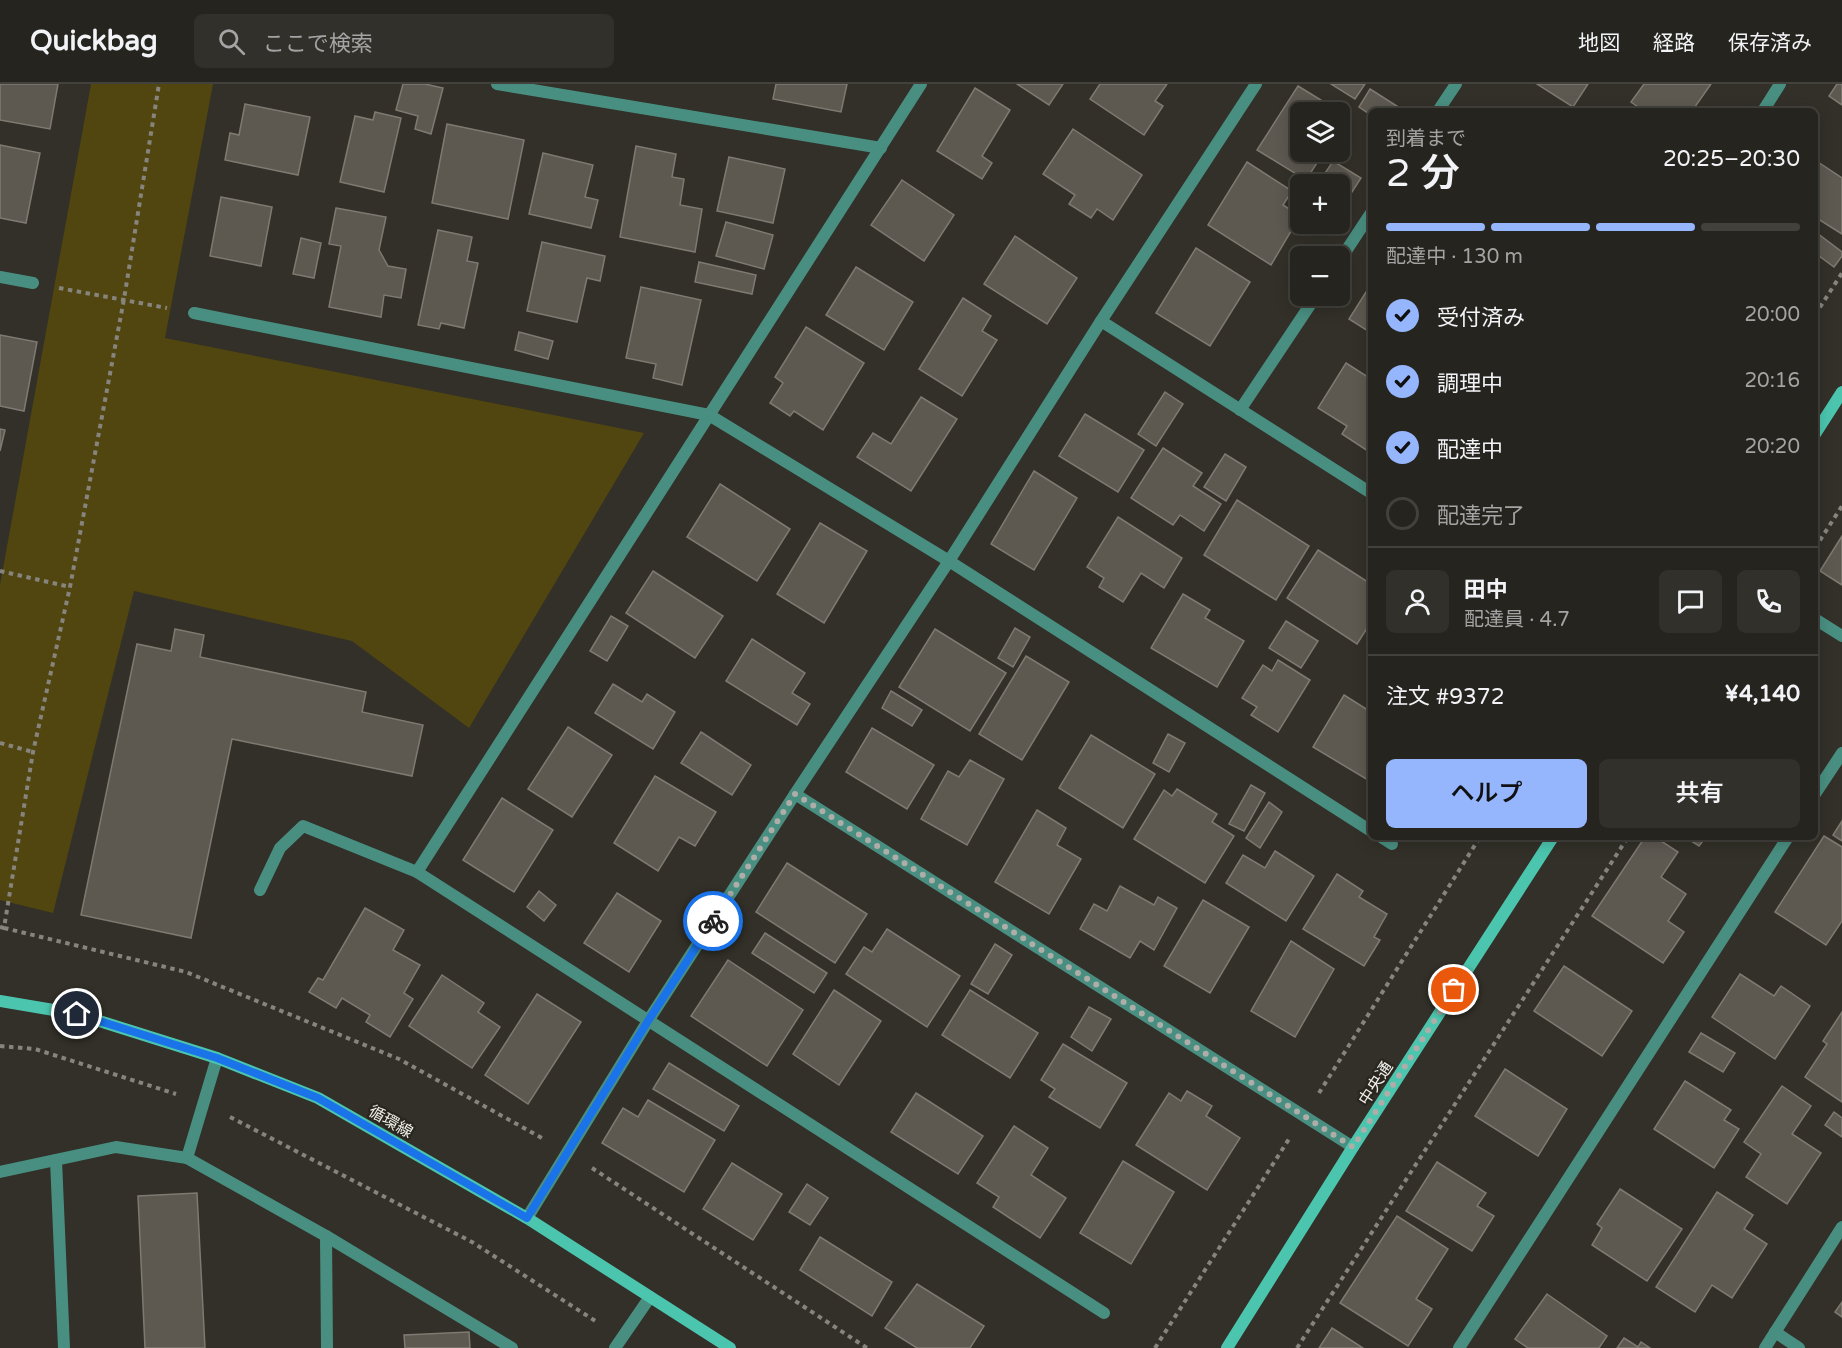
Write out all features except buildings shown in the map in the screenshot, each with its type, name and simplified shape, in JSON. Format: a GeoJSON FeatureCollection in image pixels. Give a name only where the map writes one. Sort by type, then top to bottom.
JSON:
{"type":"FeatureCollection","features":[{"type":"Feature","properties":{"kind":"street"},"geometry":{"type":"LineString","coordinates":[[497,84],[881,148]]}},
{"type":"Feature","properties":{"kind":"street"},"geometry":{"type":"LineString","coordinates":[[417,872],[921,84]]}},
{"type":"Feature","properties":{"kind":"street"},"geometry":{"type":"LineString","coordinates":[[527,1218],[648,1021],[949,561],[1101,321],[1256,84]]}},
{"type":"Feature","properties":{"kind":"street"},"geometry":{"type":"LineString","coordinates":[[1440,108],[1456,84]]}},
{"type":"Feature","properties":{"kind":"street"},"geometry":{"type":"LineString","coordinates":[[1765,108],[1780,84]]}},
{"type":"Feature","properties":{"kind":"street"},"geometry":{"type":"LineString","coordinates":[[1349,246],[1368,218]]}},
{"type":"Feature","properties":{"kind":"street"},"geometry":{"type":"LineString","coordinates":[[0,277],[33,283]]}},
{"type":"Feature","properties":{"kind":"street"},"geometry":{"type":"LineString","coordinates":[[1240,410],[1309,306]]}},
{"type":"Feature","properties":{"kind":"street"},"geometry":{"type":"LineString","coordinates":[[194,314],[709,415],[949,561],[1368,829]]}},
{"type":"Feature","properties":{"kind":"street"},"geometry":{"type":"LineString","coordinates":[[1101,321],[1368,491]]}},
{"type":"Feature","properties":{"kind":"street"},"geometry":{"type":"LineString","coordinates":[[1818,429],[1842,392]]}},
{"type":"Feature","properties":{"kind":"street"},"geometry":{"type":"LineString","coordinates":[[1818,621],[1842,636]]}},
{"type":"Feature","properties":{"kind":"street"},"geometry":{"type":"LineString","coordinates":[[1818,790],[1842,753]]}},
{"type":"Feature","properties":{"kind":"street"},"geometry":{"type":"LineString","coordinates":[[795,794],[1353,1147]]}},
{"type":"Feature","properties":{"kind":"street"},"geometry":{"type":"LineString","coordinates":[[260,890],[280,848],[303,826],[417,872],[1104,1313]]}},
{"type":"Feature","properties":{"kind":"street"},"geometry":{"type":"LineString","coordinates":[[1386,840],[1392,844]]}},
{"type":"Feature","properties":{"kind":"street","name":"中央通"},"geometry":{"type":"LineString","coordinates":[[1227,1348],[1353,1147],[1551,840]]}},
{"type":"Feature","properties":{"kind":"street"},"geometry":{"type":"LineString","coordinates":[[1459,1348],[1786,840]]}},
{"type":"Feature","properties":{"kind":"street","name":"循環線"},"geometry":{"type":"LineString","coordinates":[[0,1001],[77,1014],[217,1058],[318,1098],[527,1218],[730,1348]]}},
{"type":"Feature","properties":{"kind":"street"},"geometry":{"type":"LineString","coordinates":[[187,1158],[217,1058]]}},
{"type":"Feature","properties":{"kind":"street"},"geometry":{"type":"LineString","coordinates":[[0,1172],[116,1147],[187,1158],[326,1236],[512,1348]]}},
{"type":"Feature","properties":{"kind":"street"},"geometry":{"type":"LineString","coordinates":[[56,1160],[64,1348]]}},
{"type":"Feature","properties":{"kind":"street"},"geometry":{"type":"LineString","coordinates":[[1765,1348],[1842,1227]]}},
{"type":"Feature","properties":{"kind":"street"},"geometry":{"type":"LineString","coordinates":[[326,1236],[327,1348]]}},
{"type":"Feature","properties":{"kind":"street"},"geometry":{"type":"LineString","coordinates":[[619,1343],[650,1297]]}},
{"type":"Feature","properties":{"kind":"street"},"geometry":{"type":"LineString","coordinates":[[1775,1332],[1799,1348]]}},
{"type":"Feature","properties":{"kind":"path"},"geometry":{"type":"LineString","coordinates":[[159,84],[124,299],[70,588],[33,753],[2,928],[186,972],[399,1059],[568,1152],[867,1348]]}},
{"type":"Feature","properties":{"kind":"path"},"geometry":{"type":"LineString","coordinates":[[1818,310],[1842,273]]}},
{"type":"Feature","properties":{"kind":"path"},"geometry":{"type":"LineString","coordinates":[[33,283],[194,314]]}},
{"type":"Feature","properties":{"kind":"path"},"geometry":{"type":"LineString","coordinates":[[1818,543],[1842,506]]}},
{"type":"Feature","properties":{"kind":"path"},"geometry":{"type":"LineString","coordinates":[[0,571],[70,588]]}},
{"type":"Feature","properties":{"kind":"path"},"geometry":{"type":"LineString","coordinates":[[0,743],[33,753]]}},
{"type":"Feature","properties":{"kind":"path"},"geometry":{"type":"LineString","coordinates":[[1297,1348],[1626,840]]}},
{"type":"Feature","properties":{"kind":"path"},"geometry":{"type":"LineString","coordinates":[[0,1046],[35,1049],[204,1103],[472,1242],[619,1343]]}},
{"type":"Feature","properties":{"kind":"shaded area"},"geometry":{"type":"Polygon","coordinates":[[[91,84],[213,84],[165,338],[644,433],[469,728],[352,641],[134,591],[53,913],[0,900],[0,585],[91,84]]]}},
{"type":"Feature","properties":{"kind":"way so far"},"geometry":{"type":"LineString","coordinates":[[713,921],[795,794],[1353,1147],[1454,990]]}},
{"type":"Feature","properties":{"kind":"route"},"geometry":{"type":"LineString","coordinates":[[77,1014],[217,1058],[318,1098],[527,1218],[648,1021],[713,921]]}}]}
